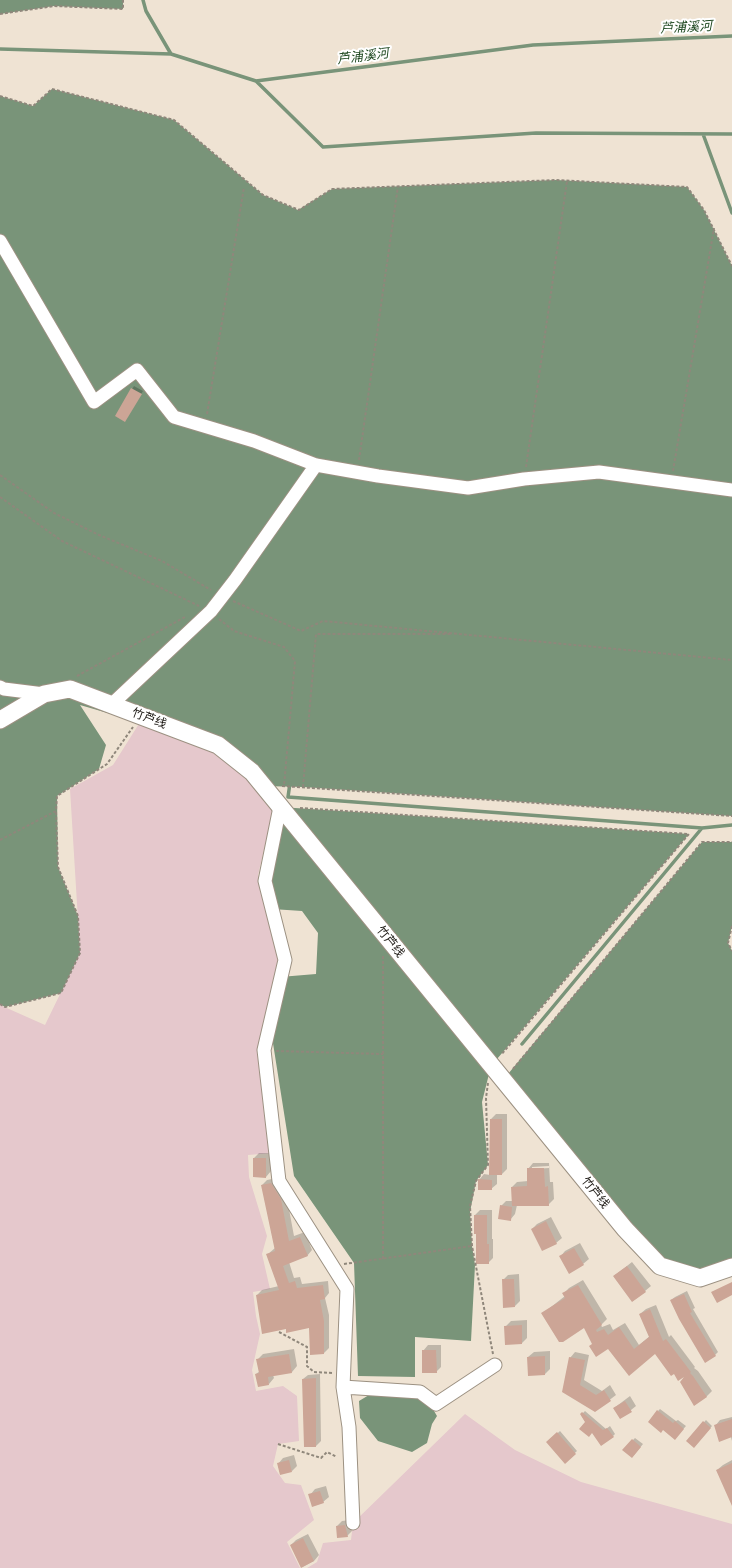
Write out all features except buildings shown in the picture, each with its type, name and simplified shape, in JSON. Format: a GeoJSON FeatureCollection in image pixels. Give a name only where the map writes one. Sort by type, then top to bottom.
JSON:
{"type":"FeatureCollection","features":[{"type":"Feature","properties":{"kind":"street"},"geometry":{"type":"LineString","coordinates":[[0,241],[94,402],[137,370],[174,417],[254,441],[316,465],[468,488],[524,479],[599,472],[732,490]]}},
{"type":"Feature","properties":{"kind":"street"},"geometry":{"type":"LineString","coordinates":[[111,704],[216,605],[316,465]]}},
{"type":"Feature","properties":{"kind":"street"},"geometry":{"type":"LineString","coordinates":[[0,687],[4,689],[44,694]]}},
{"type":"Feature","properties":{"kind":"street","name":"竹芦线"},"geometry":{"type":"LineString","coordinates":[[0,720],[44,694],[70,689],[218,745],[252,772],[625,1229],[660,1266],[700,1278],[732,1267]]}},
{"type":"Feature","properties":{"kind":"street"},"geometry":{"type":"LineString","coordinates":[[280,807],[265,881],[285,960],[264,1050],[279,1182],[347,1289],[343,1381],[349,1427],[353,1522]]}},
{"type":"Feature","properties":{"kind":"street"},"geometry":{"type":"LineString","coordinates":[[343,1381],[420,1392],[436,1404],[495,1365]]}},
{"type":"Feature","properties":{"kind":"path"},"geometry":{"type":"LineString","coordinates":[[0,14],[54,6],[123,9],[123,0]]}},
{"type":"Feature","properties":{"kind":"path"},"geometry":{"type":"LineString","coordinates":[[0,96],[33,106],[52,89],[174,120],[263,194],[298,210],[332,188],[567,181],[687,187],[704,210],[732,266]]}},
{"type":"Feature","properties":{"kind":"path"},"geometry":{"type":"LineString","coordinates":[[524,479],[567,181]]}},
{"type":"Feature","properties":{"kind":"path"},"geometry":{"type":"LineString","coordinates":[[206,426],[244,186]]}},
{"type":"Feature","properties":{"kind":"path"},"geometry":{"type":"LineString","coordinates":[[358,472],[398,186]]}},
{"type":"Feature","properties":{"kind":"path"},"geometry":{"type":"LineString","coordinates":[[672,482],[714,228]]}},
{"type":"Feature","properties":{"kind":"path"},"geometry":{"type":"LineString","coordinates":[[0,475],[54,513],[99,535],[162,561],[216,605],[234,631],[284,646],[295,661],[284,786],[732,816]]}},
{"type":"Feature","properties":{"kind":"path"},"geometry":{"type":"LineString","coordinates":[[0,498],[62,541],[202,608],[195,611]]}},
{"type":"Feature","properties":{"kind":"path"},"geometry":{"type":"LineString","coordinates":[[216,605],[301,631],[323,621],[732,660]]}},
{"type":"Feature","properties":{"kind":"path"},"geometry":{"type":"LineString","coordinates":[[72,679],[188,615]]}},
{"type":"Feature","properties":{"kind":"path"},"geometry":{"type":"LineString","coordinates":[[303,787],[316,634],[466,634]]}},
{"type":"Feature","properties":{"kind":"path"},"geometry":{"type":"LineString","coordinates":[[0,1004],[5,1007],[61,993],[80,953],[78,916],[58,867],[56,811],[57,796],[106,764],[141,716]]}},
{"type":"Feature","properties":{"kind":"path"},"geometry":{"type":"LineString","coordinates":[[280,807],[689,834],[491,1066],[486,1098],[488,1165],[476,1181],[470,1206],[472,1246],[495,1365]]}},
{"type":"Feature","properties":{"kind":"path"},"geometry":{"type":"LineString","coordinates":[[0,840],[56,811]]}},
{"type":"Feature","properties":{"kind":"path"},"geometry":{"type":"LineString","coordinates":[[503,1080],[702,842],[732,842]]}},
{"type":"Feature","properties":{"kind":"path"},"geometry":{"type":"LineString","coordinates":[[732,926],[728,943],[732,951]]}},
{"type":"Feature","properties":{"kind":"path"},"geometry":{"type":"LineString","coordinates":[[383,956],[383,1259]]}},
{"type":"Feature","properties":{"kind":"path"},"geometry":{"type":"LineString","coordinates":[[264,1050],[383,1054]]}},
{"type":"Feature","properties":{"kind":"path"},"geometry":{"type":"LineString","coordinates":[[332,1266],[472,1246]]}},
{"type":"Feature","properties":{"kind":"path"},"geometry":{"type":"LineString","coordinates":[[279,1332],[307,1347],[307,1366],[314,1372],[343,1381]]}},
{"type":"Feature","properties":{"kind":"path"},"geometry":{"type":"LineString","coordinates":[[278,1444],[321,1458],[327,1452],[351,1464]]}},
{"type":"Feature","properties":{"kind":"shaded area"},"geometry":{"type":"Polygon","coordinates":[[[0,0],[123,0],[123,9],[54,6],[0,14],[0,0]]]}},
{"type":"Feature","properties":{"kind":"shaded area"},"geometry":{"type":"Polygon","coordinates":[[[52,89],[174,120],[263,195],[298,210],[332,189],[556,180],[687,187],[704,210],[732,266],[732,816],[303,787],[263,786],[218,745],[80,705],[106,745],[99,769],[57,796],[58,867],[78,916],[80,953],[61,993],[5,1007],[0,1004],[0,96],[33,106],[52,89]]]}},
{"type":"Feature","properties":{"kind":"shaded area"},"geometry":{"type":"Polygon","coordinates":[[[142,719],[218,750],[274,807],[258,875],[285,960],[260,1053],[273,1153],[248,1155],[249,1177],[267,1236],[262,1254],[270,1289],[253,1292],[260,1334],[252,1370],[256,1391],[283,1386],[297,1396],[299,1441],[278,1444],[273,1466],[285,1483],[301,1485],[314,1520],[287,1542],[300,1568],[0,1568],[0,1005],[45,1025],[80,953],[70,789],[113,765],[142,719]]]}},
{"type":"Feature","properties":{"kind":"shaded area"},"geometry":{"type":"Polygon","coordinates":[[[280,807],[689,834],[491,1066],[482,1102],[488,1165],[476,1181],[470,1212],[472,1246],[475,1265],[471,1341],[415,1337],[415,1377],[358,1376],[354,1263],[294,1176],[269,1018],[280,977],[316,974],[318,933],[302,911],[272,909],[265,881],[280,807]]]}},
{"type":"Feature","properties":{"kind":"shaded area"},"geometry":{"type":"Polygon","coordinates":[[[702,842],[732,842],[732,926],[728,943],[732,951],[732,1267],[700,1278],[660,1266],[503,1080],[702,842]]]}},
{"type":"Feature","properties":{"kind":"shaded area"},"geometry":{"type":"Polygon","coordinates":[[[369,1395],[417,1397],[431,1406],[437,1416],[432,1424],[427,1443],[412,1452],[378,1441],[360,1418],[359,1401],[369,1395]]]}},
{"type":"Feature","properties":{"kind":"shaded area"},"geometry":{"type":"Polygon","coordinates":[[[465,1414],[515,1450],[581,1482],[732,1524],[732,1568],[307,1568],[317,1562],[323,1543],[351,1540],[353,1523],[465,1414]]]}},
{"type":"Feature","properties":{"kind":"waterway"},"geometry":{"type":"LineString","coordinates":[[143,0],[146,11],[171,54]]}},
{"type":"Feature","properties":{"kind":"waterway","name":"芦浦溪河"},"geometry":{"type":"LineString","coordinates":[[0,49],[171,54],[256,81],[533,45],[732,36]]}},
{"type":"Feature","properties":{"kind":"waterway"},"geometry":{"type":"LineString","coordinates":[[256,81],[323,147],[536,133],[732,134]]}},
{"type":"Feature","properties":{"kind":"waterway"},"geometry":{"type":"LineString","coordinates":[[703,134],[732,213]]}},
{"type":"Feature","properties":{"kind":"waterway"},"geometry":{"type":"LineString","coordinates":[[290,783],[288,797],[702,828],[732,825]]}},
{"type":"Feature","properties":{"kind":"waterway"},"geometry":{"type":"LineString","coordinates":[[522,1044],[702,828]]}}]}
